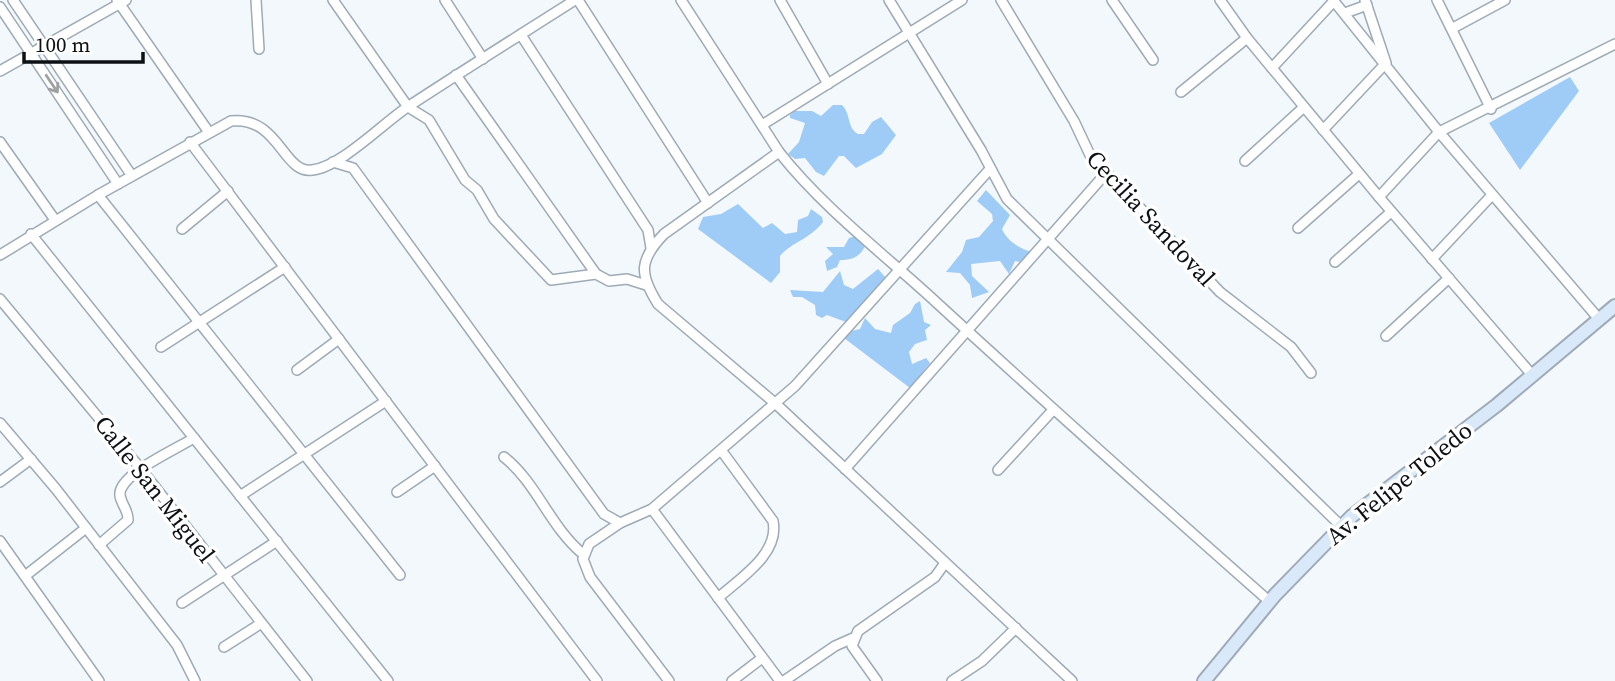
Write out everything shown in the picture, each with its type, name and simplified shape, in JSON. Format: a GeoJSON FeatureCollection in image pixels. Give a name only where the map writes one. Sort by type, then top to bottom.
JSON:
{"type":"FeatureCollection","features":[{"type":"Feature","properties":{"kind":"main road","name":"Av. Felipe Toledo"},"geometry":{"type":"LineString","coordinates":[[1204,681],[1270,602],[1340,526],[1533,376],[1615,306]]}},
{"type":"Feature","properties":{"kind":"street"},"geometry":{"type":"LineString","coordinates":[[13,0],[132,176]]}},
{"type":"Feature","properties":{"kind":"street"},"geometry":{"type":"LineString","coordinates":[[257,0],[259,49]]}},
{"type":"Feature","properties":{"kind":"street"},"geometry":{"type":"LineString","coordinates":[[332,0],[408,107],[429,121],[465,180],[477,190],[494,219],[538,270],[551,280],[596,274]]}},
{"type":"Feature","properties":{"kind":"street"},"geometry":{"type":"LineString","coordinates":[[445,0],[483,59]]}},
{"type":"Feature","properties":{"kind":"street"},"geometry":{"type":"LineString","coordinates":[[0,255],[97,195],[208,131],[231,121],[244,119],[266,129],[298,167],[310,171],[333,162],[456,75],[577,0],[708,203]]}},
{"type":"Feature","properties":{"kind":"street"},"geometry":{"type":"LineString","coordinates":[[681,0],[779,152],[795,172],[1053,410],[1270,602]]}},
{"type":"Feature","properties":{"kind":"street"},"geometry":{"type":"LineString","coordinates":[[780,0],[828,84]]}},
{"type":"Feature","properties":{"kind":"street"},"geometry":{"type":"LineString","coordinates":[[889,0],[1007,199],[1340,526]]}},
{"type":"Feature","properties":{"kind":"street"},"geometry":{"type":"LineString","coordinates":[[762,125],[962,0]]}},
{"type":"Feature","properties":{"kind":"street","name":"Cecilia Sandoval"},"geometry":{"type":"LineString","coordinates":[[1001,0],[1074,121],[1090,155],[1220,292],[1292,347],[1311,373]]}},
{"type":"Feature","properties":{"kind":"street"},"geometry":{"type":"LineString","coordinates":[[1112,0],[1153,60]]}},
{"type":"Feature","properties":{"kind":"street"},"geometry":{"type":"LineString","coordinates":[[1272,68],[1334,0],[1439,132],[1600,319]]}},
{"type":"Feature","properties":{"kind":"street"},"geometry":{"type":"LineString","coordinates":[[1437,0],[1490,108]]}},
{"type":"Feature","properties":{"kind":"street"},"geometry":{"type":"LineString","coordinates":[[1453,28],[1505,0]]}},
{"type":"Feature","properties":{"kind":"street"},"geometry":{"type":"LineString","coordinates":[[0,71],[121,1],[208,131]]}},
{"type":"Feature","properties":{"kind":"street"},"geometry":{"type":"LineString","coordinates":[[1222,1],[1247,38],[1359,174],[1533,376]]}},
{"type":"Feature","properties":{"kind":"street"},"geometry":{"type":"LineString","coordinates":[[1345,13],[1366,3],[1386,63]]}},
{"type":"Feature","properties":{"kind":"street"},"geometry":{"type":"LineString","coordinates":[[0,7],[118,184]]}},
{"type":"Feature","properties":{"kind":"street"},"geometry":{"type":"LineString","coordinates":[[521,35],[648,230],[651,248]]}},
{"type":"Feature","properties":{"kind":"street"},"geometry":{"type":"LineString","coordinates":[[1181,92],[1247,38]]}},
{"type":"Feature","properties":{"kind":"street"},"geometry":{"type":"LineString","coordinates":[[1379,197],[1439,132],[1615,44]]}},
{"type":"Feature","properties":{"kind":"street"},"geometry":{"type":"LineString","coordinates":[[1323,130],[1386,63]]}},
{"type":"Feature","properties":{"kind":"street"},"geometry":{"type":"LineString","coordinates":[[456,75],[596,274],[609,281],[627,279],[646,285]]}},
{"type":"Feature","properties":{"kind":"street"},"geometry":{"type":"LineString","coordinates":[[1245,160],[1304,107]]}},
{"type":"Feature","properties":{"kind":"street"},"geometry":{"type":"LineString","coordinates":[[0,142],[55,220]]}},
{"type":"Feature","properties":{"kind":"street"},"geometry":{"type":"LineString","coordinates":[[190,142],[597,681]]}},
{"type":"Feature","properties":{"kind":"street"},"geometry":{"type":"LineString","coordinates":[[353,168],[356,147]]}},
{"type":"Feature","properties":{"kind":"street"},"geometry":{"type":"LineString","coordinates":[[779,152],[651,248],[643,268],[646,285],[658,304],[776,404],[1072,681]]}},
{"type":"Feature","properties":{"kind":"street"},"geometry":{"type":"LineString","coordinates":[[333,162],[353,168],[604,514],[620,523]]}},
{"type":"Feature","properties":{"kind":"street"},"geometry":{"type":"LineString","coordinates":[[583,554],[589,544],[606,531],[652,509],[776,404],[990,169]]}},
{"type":"Feature","properties":{"kind":"street"},"geometry":{"type":"LineString","coordinates":[[845,470],[1107,172]]}},
{"type":"Feature","properties":{"kind":"street"},"geometry":{"type":"LineString","coordinates":[[1298,228],[1359,174]]}},
{"type":"Feature","properties":{"kind":"street"},"geometry":{"type":"LineString","coordinates":[[182,229],[228,191]]}},
{"type":"Feature","properties":{"kind":"street"},"geometry":{"type":"LineString","coordinates":[[97,195],[202,322],[400,575]]}},
{"type":"Feature","properties":{"kind":"street"},"geometry":{"type":"LineString","coordinates":[[1432,259],[1492,195]]}},
{"type":"Feature","properties":{"kind":"street"},"geometry":{"type":"LineString","coordinates":[[1335,262],[1391,212]]}},
{"type":"Feature","properties":{"kind":"street"},"geometry":{"type":"LineString","coordinates":[[31,234],[388,681]]}},
{"type":"Feature","properties":{"kind":"street"},"geometry":{"type":"LineString","coordinates":[[162,348],[285,267]]}},
{"type":"Feature","properties":{"kind":"street"},"geometry":{"type":"LineString","coordinates":[[1386,337],[1449,278]]}},
{"type":"Feature","properties":{"kind":"street","name":"Calle San Miguel"},"geometry":{"type":"LineString","coordinates":[[0,299],[141,469],[307,681]]}},
{"type":"Feature","properties":{"kind":"street"},"geometry":{"type":"LineString","coordinates":[[297,370],[339,339]]}},
{"type":"Feature","properties":{"kind":"street"},"geometry":{"type":"LineString","coordinates":[[240,496],[386,401]]}},
{"type":"Feature","properties":{"kind":"street"},"geometry":{"type":"LineString","coordinates":[[998,470],[1053,410]]}},
{"type":"Feature","properties":{"kind":"street"},"geometry":{"type":"LineString","coordinates":[[0,423],[177,645],[195,681]]}},
{"type":"Feature","properties":{"kind":"street"},"geometry":{"type":"LineString","coordinates":[[99,545],[128,520],[128,512],[120,497],[121,488],[141,469],[194,438]]}},
{"type":"Feature","properties":{"kind":"street"},"geometry":{"type":"LineString","coordinates":[[718,598],[762,558],[774,529],[773,521],[721,450]]}},
{"type":"Feature","properties":{"kind":"street"},"geometry":{"type":"LineString","coordinates":[[504,457],[526,481],[554,524],[583,554],[590,578],[669,681]]}},
{"type":"Feature","properties":{"kind":"street"},"geometry":{"type":"LineString","coordinates":[[0,482],[31,459]]}},
{"type":"Feature","properties":{"kind":"street"},"geometry":{"type":"LineString","coordinates":[[397,492],[435,466]]}},
{"type":"Feature","properties":{"kind":"street"},"geometry":{"type":"LineString","coordinates":[[652,509],[782,681],[835,646],[853,638]]}},
{"type":"Feature","properties":{"kind":"street"},"geometry":{"type":"LineString","coordinates":[[604,514],[606,531]]}},
{"type":"Feature","properties":{"kind":"street"},"geometry":{"type":"LineString","coordinates":[[25,576],[86,528]]}},
{"type":"Feature","properties":{"kind":"street"},"geometry":{"type":"LineString","coordinates":[[0,541],[99,681]]}},
{"type":"Feature","properties":{"kind":"street"},"geometry":{"type":"LineString","coordinates":[[182,603],[276,541]]}},
{"type":"Feature","properties":{"kind":"street"},"geometry":{"type":"LineString","coordinates":[[877,681],[852,646],[853,638],[858,631],[935,578],[945,563]]}},
{"type":"Feature","properties":{"kind":"street"},"geometry":{"type":"LineString","coordinates":[[224,647],[260,624]]}},
{"type":"Feature","properties":{"kind":"street"},"geometry":{"type":"LineString","coordinates":[[952,681],[982,661],[1016,628]]}},
{"type":"Feature","properties":{"kind":"street"},"geometry":{"type":"LineString","coordinates":[[732,681],[762,658]]}},
{"type":"Feature","properties":{"kind":"shaded area"},"geometry":{"type":"Polygon","coordinates":[[[1570,77],[1579,91],[1520,170],[1489,123],[1570,77]]]}},
{"type":"Feature","properties":{"kind":"shaded area"},"geometry":{"type":"Polygon","coordinates":[[[833,105],[842,105],[852,128],[858,134],[864,134],[872,122],[881,117],[896,135],[882,154],[856,168],[844,156],[839,156],[824,176],[816,172],[805,158],[795,159],[788,154],[799,142],[805,123],[790,118],[790,115],[794,111],[812,111],[821,116],[833,105]]]}},
{"type":"Feature","properties":{"kind":"shaded area"},"geometry":{"type":"Polygon","coordinates":[[[986,190],[1010,215],[1002,229],[1007,237],[1019,247],[1032,252],[1025,263],[1015,261],[1009,274],[1000,261],[971,264],[972,276],[989,292],[972,298],[970,285],[960,273],[946,272],[962,252],[966,240],[979,237],[993,221],[992,214],[977,201],[986,190]]]}},
{"type":"Feature","properties":{"kind":"shaded area"},"geometry":{"type":"Polygon","coordinates":[[[738,204],[763,228],[772,223],[785,234],[797,232],[798,220],[808,216],[811,209],[822,217],[823,222],[780,256],[780,272],[771,283],[698,229],[703,217],[721,214],[738,204]]]}},
{"type":"Feature","properties":{"kind":"shaded area"},"geometry":{"type":"Polygon","coordinates":[[[856,236],[865,246],[861,253],[840,260],[837,267],[827,271],[825,261],[833,254],[826,247],[844,247],[849,238],[856,236]]]}},
{"type":"Feature","properties":{"kind":"shaded area"},"geometry":{"type":"Polygon","coordinates":[[[878,269],[886,278],[846,322],[827,315],[822,318],[816,315],[815,305],[802,297],[793,297],[790,290],[823,292],[840,271],[844,285],[853,289],[878,269]]]}},
{"type":"Feature","properties":{"kind":"shaded area"},"geometry":{"type":"Polygon","coordinates":[[[920,301],[924,322],[931,325],[925,330],[927,340],[915,344],[909,352],[912,364],[926,358],[930,363],[910,388],[844,338],[851,331],[860,329],[865,318],[875,329],[891,333],[893,325],[910,313],[920,301]]]}}]}
